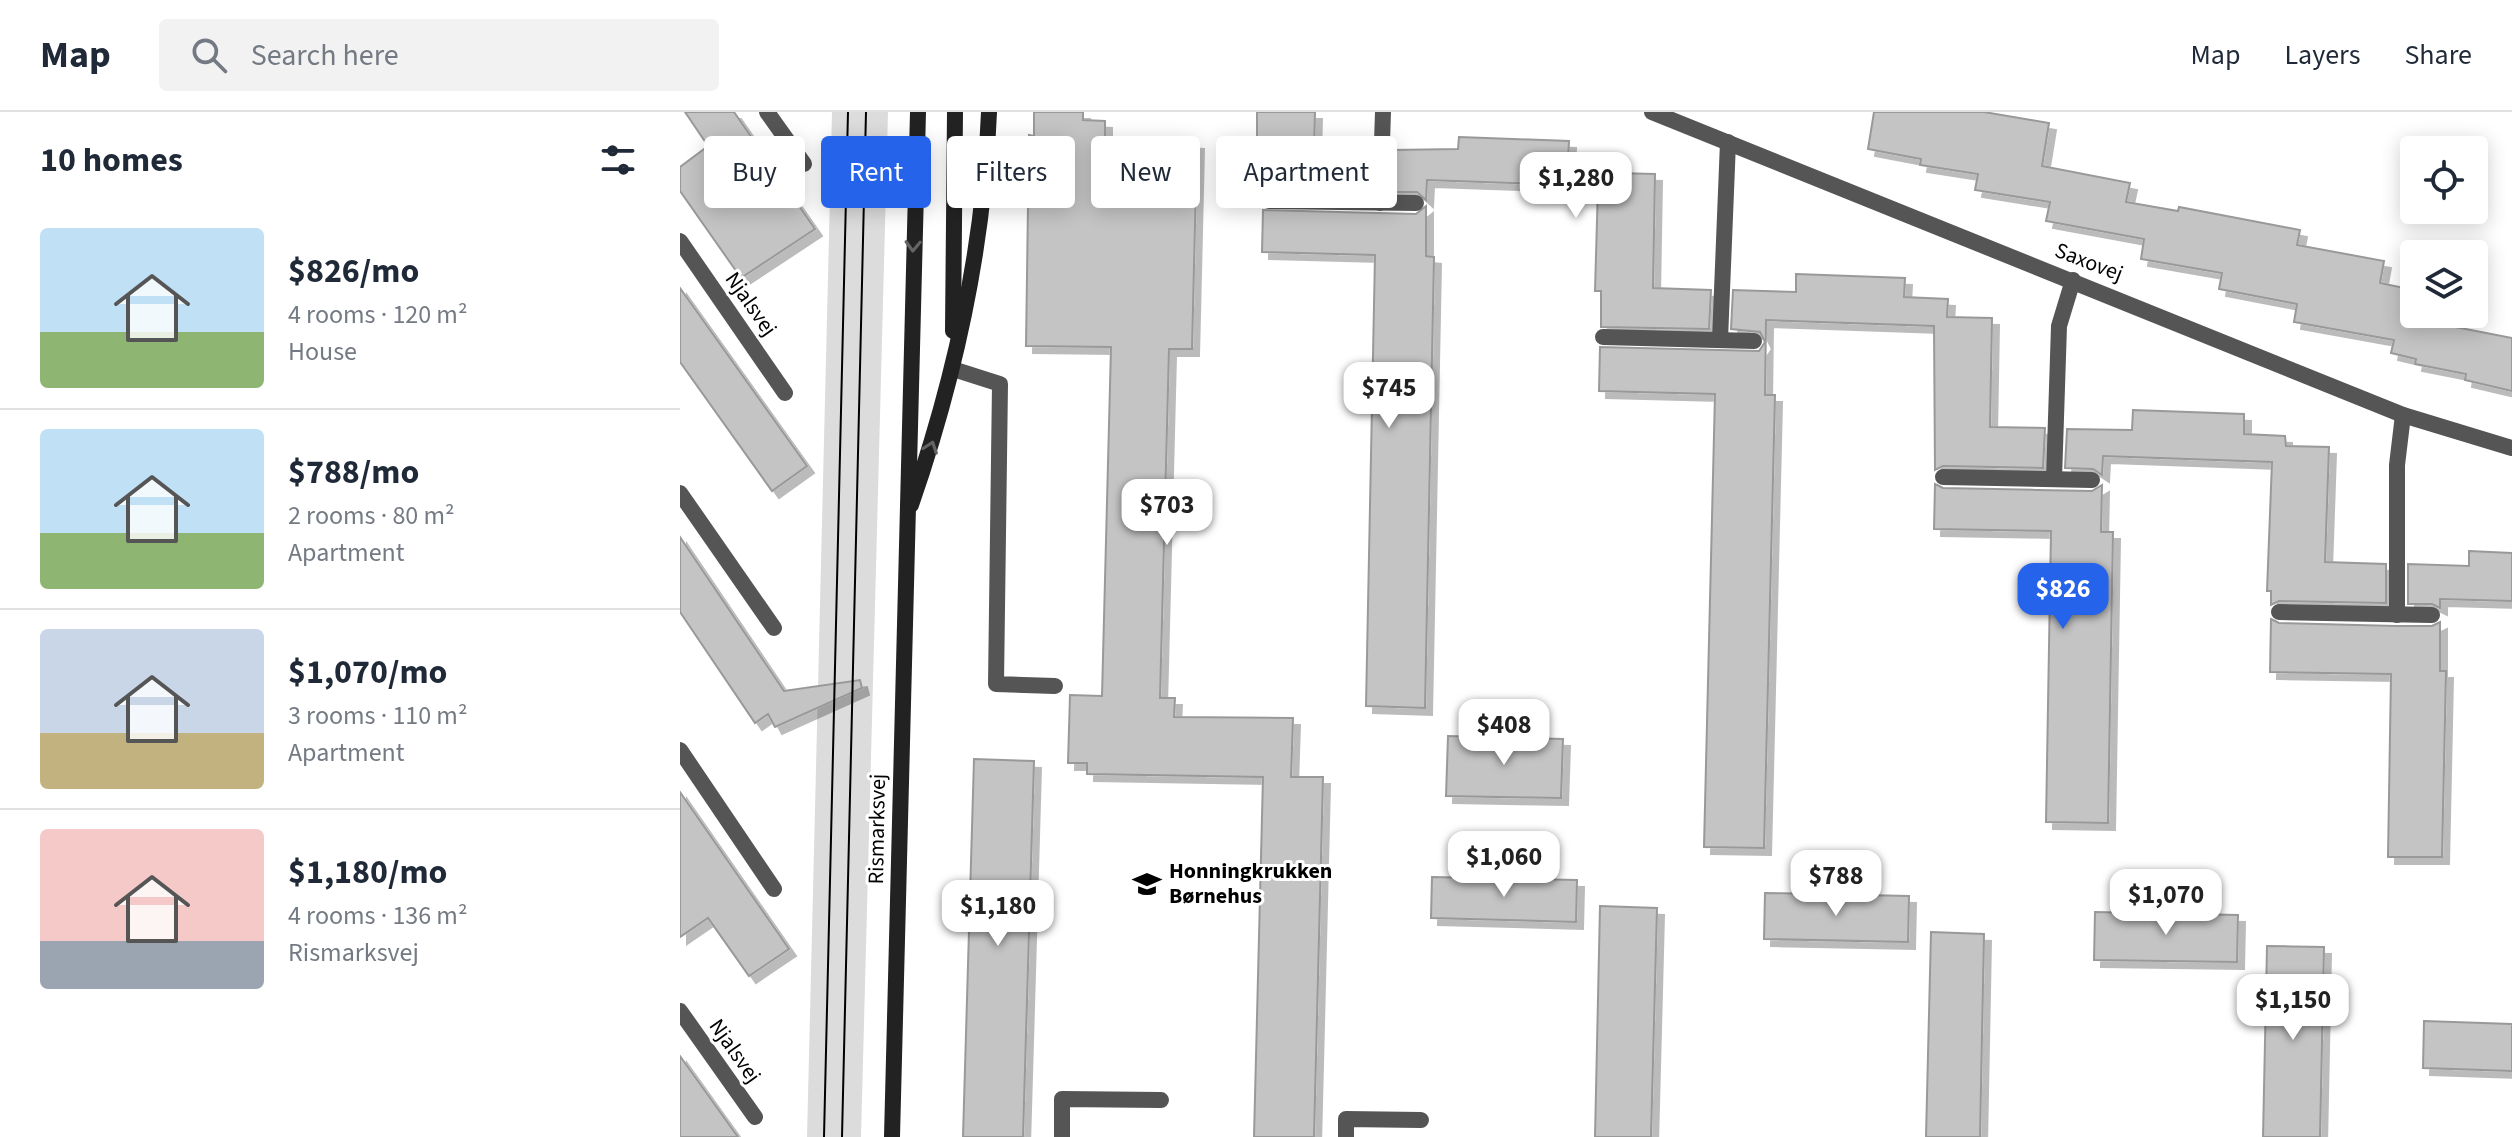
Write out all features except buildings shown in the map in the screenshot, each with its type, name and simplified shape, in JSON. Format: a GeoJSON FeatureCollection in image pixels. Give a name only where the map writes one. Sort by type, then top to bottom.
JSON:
{"type":"FeatureCollection","features":[{"type":"Feature","properties":{"kind":"main road","name":"Rismarksvej"},"geometry":{"type":"LineString","coordinates":[[892,1137],[918,112]]}},
{"type":"Feature","properties":{"kind":"main road"},"geometry":{"type":"LineString","coordinates":[[953,369],[955,112]]}},
{"type":"Feature","properties":{"kind":"main road","name":"Rismarksvej"},"geometry":{"type":"LineString","coordinates":[[906,521],[943,413],[953,369],[981,208],[989,112]]}},
{"type":"Feature","properties":{"kind":"street"},"geometry":{"type":"LineString","coordinates":[[767,112],[784,136]]}},
{"type":"Feature","properties":{"kind":"street"},"geometry":{"type":"LineString","coordinates":[[1382,136],[1383,112]]}},
{"type":"Feature","properties":{"kind":"street","name":"Saxovej"},"geometry":{"type":"LineString","coordinates":[[1652,112],[2403,415],[2512,448]]}},
{"type":"Feature","properties":{"kind":"street"},"geometry":{"type":"LineString","coordinates":[[1720,340],[1728,142]]}},
{"type":"Feature","properties":{"kind":"street"},"geometry":{"type":"LineString","coordinates":[[1397,203],[1416,203]]}},
{"type":"Feature","properties":{"kind":"street","name":"Njalsvej"},"geometry":{"type":"LineString","coordinates":[[680,241],[785,393]]}},
{"type":"Feature","properties":{"kind":"street"},"geometry":{"type":"LineString","coordinates":[[2054,479],[2059,326],[2073,280]]}},
{"type":"Feature","properties":{"kind":"street"},"geometry":{"type":"LineString","coordinates":[[1603,337],[1754,341]]}},
{"type":"Feature","properties":{"kind":"street"},"geometry":{"type":"LineString","coordinates":[[953,369],[1000,384],[996,684],[1055,686]]}},
{"type":"Feature","properties":{"kind":"street"},"geometry":{"type":"LineString","coordinates":[[2397,615],[2397,465],[2403,415]]}},
{"type":"Feature","properties":{"kind":"street"},"geometry":{"type":"LineString","coordinates":[[1943,477],[2092,480]]}},
{"type":"Feature","properties":{"kind":"street"},"geometry":{"type":"LineString","coordinates":[[680,493],[774,628]]}},
{"type":"Feature","properties":{"kind":"street"},"geometry":{"type":"LineString","coordinates":[[2279,612],[2432,615]]}},
{"type":"Feature","properties":{"kind":"street"},"geometry":{"type":"LineString","coordinates":[[680,750],[774,889]]}},
{"type":"Feature","properties":{"kind":"street","name":"Njalsvej"},"geometry":{"type":"LineString","coordinates":[[680,1011],[755,1117]]}},
{"type":"Feature","properties":{"kind":"street"},"geometry":{"type":"LineString","coordinates":[[1062,1137],[1062,1099],[1161,1100]]}},
{"type":"Feature","properties":{"kind":"street"},"geometry":{"type":"LineString","coordinates":[[892,1106],[901,1137]]}},
{"type":"Feature","properties":{"kind":"street"},"geometry":{"type":"LineString","coordinates":[[1346,1137],[1346,1119],[1421,1120]]}},
{"type":"Feature","properties":{"kind":"shaded area"},"geometry":{"type":"Polygon","coordinates":[[[832,112],[888,112],[887,136],[831,136],[832,112]]]}},
{"type":"Feature","properties":{"kind":"shaded area"},"geometry":{"type":"Polygon","coordinates":[[[830,208],[885,208],[861,1137],[807,1137],[830,208]]]}},
{"type":"Feature","properties":{"kind":"tram line"},"geometry":{"type":"LineString","coordinates":[[824,1137],[848,112]]}},
{"type":"Feature","properties":{"kind":"tram line"},"geometry":{"type":"LineString","coordinates":[[842,1137],[866,112]]}},
{"type":"Feature","properties":{"kind":"place","name":"Honningkrukken Børnehus"},"geometry":{"type":"Point","coordinates":[1147,884]}}]}
